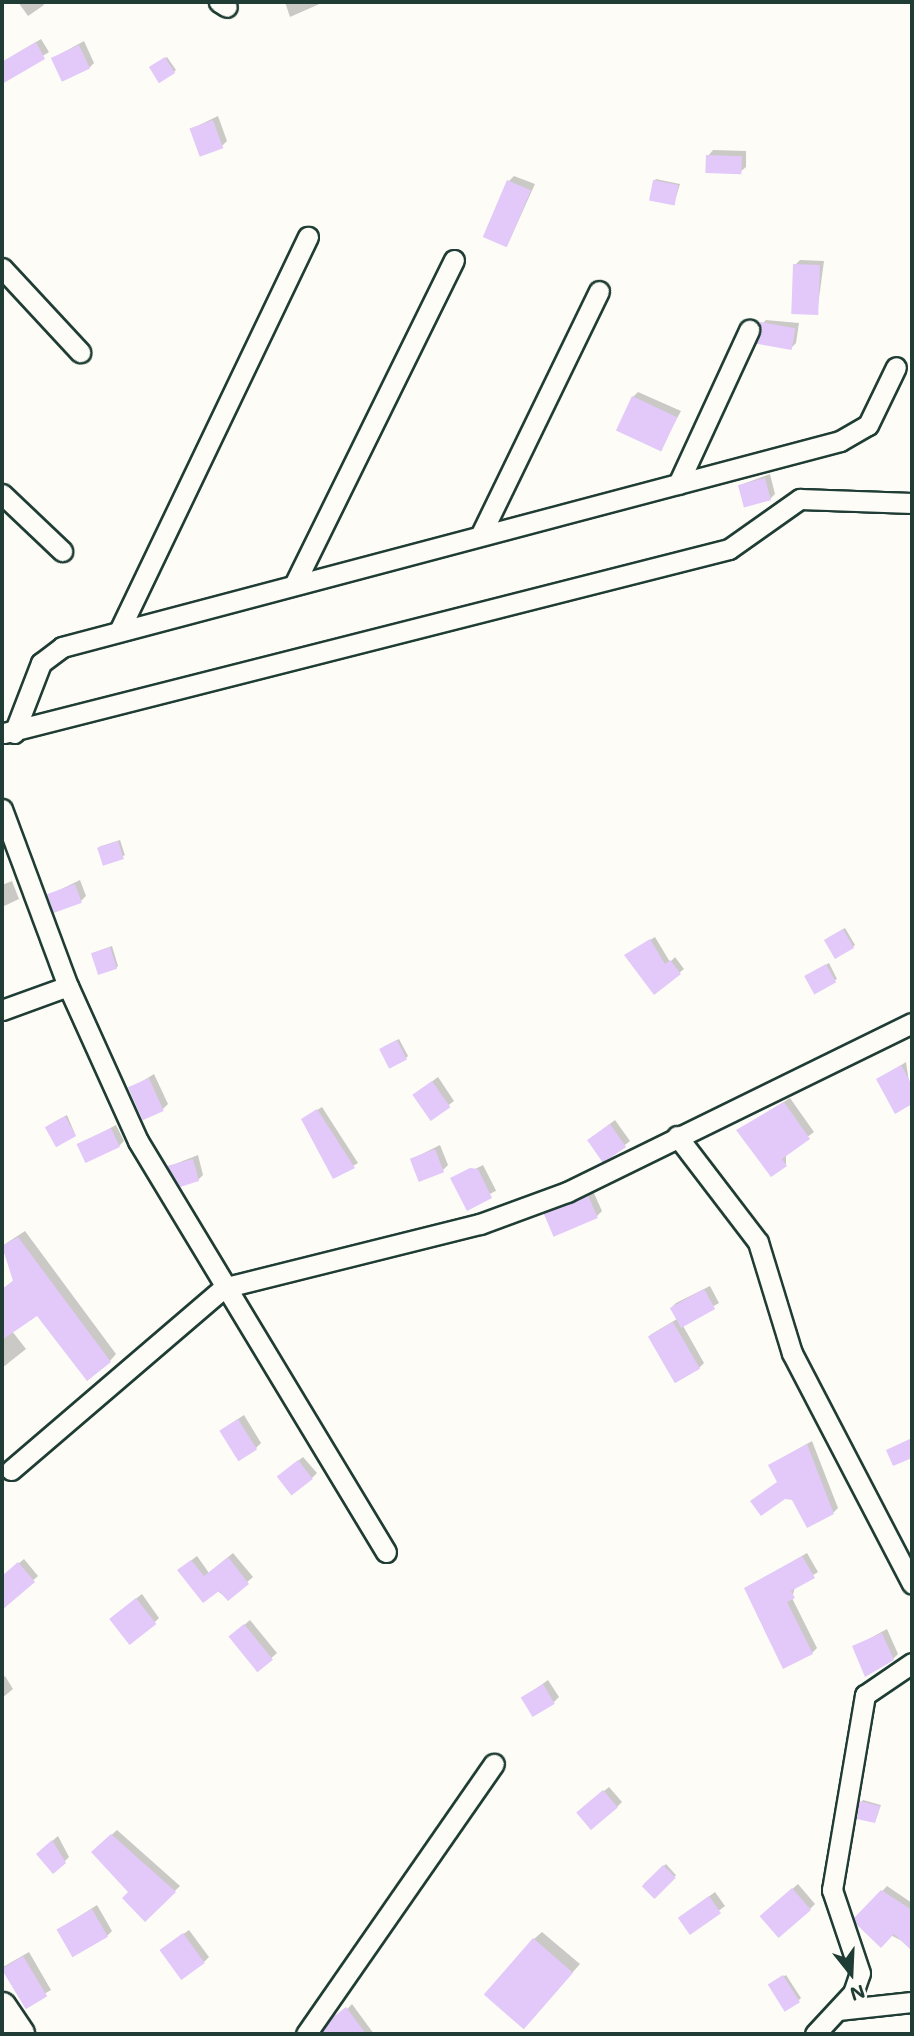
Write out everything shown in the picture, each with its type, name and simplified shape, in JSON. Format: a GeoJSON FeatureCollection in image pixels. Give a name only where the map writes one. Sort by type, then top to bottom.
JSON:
{"type":"FeatureCollection","features":[{"type":"Feature","properties":{"kind":"main road"},"geometry":{"type":"LineString","coordinates":[[2,2007],[20,2034]]}},
{"type":"Feature","properties":{"kind":"street"},"geometry":{"type":"LineString","coordinates":[[120,629],[308,237]]}},
{"type":"Feature","properties":{"kind":"street"},"geometry":{"type":"LineString","coordinates":[[295,583],[454,260]]}},
{"type":"Feature","properties":{"kind":"street"},"geometry":{"type":"LineString","coordinates":[[2,268],[80,352]]}},
{"type":"Feature","properties":{"kind":"street"},"geometry":{"type":"LineString","coordinates":[[481,534],[599,290]]}},
{"type":"Feature","properties":{"kind":"street"},"geometry":{"type":"LineString","coordinates":[[678,484],[749,330]]}},
{"type":"Feature","properties":{"kind":"street"},"geometry":{"type":"LineString","coordinates":[[8,733],[41,663],[62,648],[120,629],[857,435],[896,367]]}},
{"type":"Feature","properties":{"kind":"street"},"geometry":{"type":"LineString","coordinates":[[2,494],[62,551]]}},
{"type":"Feature","properties":{"kind":"street"},"geometry":{"type":"LineString","coordinates":[[8,733],[729,549],[800,499],[912,503]]}},
{"type":"Feature","properties":{"kind":"street"},"geometry":{"type":"LineString","coordinates":[[2,809],[68,986],[138,1141],[223,1288],[386,1552]]}},
{"type":"Feature","properties":{"kind":"street"},"geometry":{"type":"LineString","coordinates":[[2,1010],[68,986]]}},
{"type":"Feature","properties":{"kind":"street"},"geometry":{"type":"LineString","coordinates":[[11,1470],[223,1288],[480,1224],[566,1192],[912,1023]]}},
{"type":"Feature","properties":{"kind":"street"},"geometry":{"type":"LineString","coordinates":[[677,1136],[758,1242],[792,1353],[912,1584]]}},
{"type":"Feature","properties":{"kind":"street"},"geometry":{"type":"LineString","coordinates":[[815,2034],[838,2010],[860,1973],[832,1890],[862,1708],[875,1685],[912,1663]]}},
{"type":"Feature","properties":{"kind":"street"},"geometry":{"type":"LineString","coordinates":[[306,2034],[494,1763]]}},
{"type":"Feature","properties":{"kind":"street"},"geometry":{"type":"LineString","coordinates":[[838,2010],[912,2002]]}},
{"type":"Feature","properties":{"kind":"building"},"geometry":{"type":"Polygon","coordinates":[[[36,42],[45,59],[2,84],[2,62],[36,42]]]}},
{"type":"Feature","properties":{"kind":"building"},"geometry":{"type":"Polygon","coordinates":[[[79,45],[90,69],[62,82],[51,58],[79,45]]]}},
{"type":"Feature","properties":{"kind":"building"},"geometry":{"type":"Polygon","coordinates":[[[165,57],[175,73],[159,83],[149,67],[165,57]]]}},
{"type":"Feature","properties":{"kind":"building"},"geometry":{"type":"Polygon","coordinates":[[[213,120],[223,148],[200,157],[190,129],[213,120]]]}},
{"type":"Feature","properties":{"kind":"building"},"geometry":{"type":"Polygon","coordinates":[[[706,155],[742,156],[741,174],[705,173],[706,155]]]}},
{"type":"Feature","properties":{"kind":"building"},"geometry":{"type":"Polygon","coordinates":[[[507,180],[531,190],[507,247],[483,237],[507,180]]]}},
{"type":"Feature","properties":{"kind":"building"},"geometry":{"type":"Polygon","coordinates":[[[653,180],[679,185],[675,206],[649,201],[653,180]]]}},
{"type":"Feature","properties":{"kind":"building"},"geometry":{"type":"Polygon","coordinates":[[[793,264],[820,265],[818,315],[791,314],[793,264]]]}},
{"type":"Feature","properties":{"kind":"building"},"geometry":{"type":"Polygon","coordinates":[[[760,322],[795,328],[792,350],[756,344],[760,322]]]}},
{"type":"Feature","properties":{"kind":"building"},"geometry":{"type":"Polygon","coordinates":[[[632,396],[677,417],[661,452],[616,430],[632,396]]]}},
{"type":"Feature","properties":{"kind":"building"},"geometry":{"type":"Polygon","coordinates":[[[765,478],[771,500],[744,507],[738,485],[765,478]]]}},
{"type":"Feature","properties":{"kind":"building"},"geometry":{"type":"Polygon","coordinates":[[[118,841],[124,859],[103,866],[97,848],[118,841]]]}},
{"type":"Feature","properties":{"kind":"building"},"geometry":{"type":"Polygon","coordinates":[[[75,884],[82,903],[54,913],[47,894],[75,884]]]}},
{"type":"Feature","properties":{"kind":"building"},"geometry":{"type":"Polygon","coordinates":[[[843,929],[854,948],[835,959],[824,940],[843,929]]]}},
{"type":"Feature","properties":{"kind":"building"},"geometry":{"type":"Polygon","coordinates":[[[650,939],[665,964],[670,960],[681,974],[654,995],[624,955],[650,939]]]}},
{"type":"Feature","properties":{"kind":"building"},"geometry":{"type":"Polygon","coordinates":[[[110,947],[117,969],[98,975],[91,953],[110,947]]]}},
{"type":"Feature","properties":{"kind":"building"},"geometry":{"type":"Polygon","coordinates":[[[826,964],[836,982],[814,994],[804,976],[826,964]]]}},
{"type":"Feature","properties":{"kind":"building"},"geometry":{"type":"Polygon","coordinates":[[[397,1040],[407,1060],[389,1069],[379,1049],[397,1040]]]}},
{"type":"Feature","properties":{"kind":"building"},"geometry":{"type":"Polygon","coordinates":[[[901,1065],[912,1085],[912,1104],[895,1114],[876,1079],[901,1065]]]}},
{"type":"Feature","properties":{"kind":"building"},"geometry":{"type":"Polygon","coordinates":[[[149,1078],[164,1111],[143,1120],[128,1087],[149,1078]]]}},
{"type":"Feature","properties":{"kind":"building"},"geometry":{"type":"Polygon","coordinates":[[[432,1081],[450,1107],[431,1121],[412,1095],[432,1081]]]}},
{"type":"Feature","properties":{"kind":"building"},"geometry":{"type":"Polygon","coordinates":[[[784,1102],[810,1139],[782,1159],[787,1166],[771,1177],[736,1130],[784,1102]]]}},
{"type":"Feature","properties":{"kind":"building"},"geometry":{"type":"Polygon","coordinates":[[[317,1109],[355,1168],[333,1179],[301,1119],[317,1109]]]}},
{"type":"Feature","properties":{"kind":"building"},"geometry":{"type":"Polygon","coordinates":[[[65,1116],[76,1136],[56,1147],[45,1127],[65,1116]]]}},
{"type":"Feature","properties":{"kind":"building"},"geometry":{"type":"Polygon","coordinates":[[[610,1124],[626,1147],[603,1163],[587,1140],[610,1124]]]}},
{"type":"Feature","properties":{"kind":"building"},"geometry":{"type":"Polygon","coordinates":[[[111,1128],[120,1147],[85,1163],[77,1144],[111,1128]]]}},
{"type":"Feature","properties":{"kind":"building"},"geometry":{"type":"Polygon","coordinates":[[[435,1149],[444,1172],[419,1182],[410,1159],[435,1149]]]}},
{"type":"Feature","properties":{"kind":"building"},"geometry":{"type":"Polygon","coordinates":[[[193,1159],[199,1181],[180,1187],[167,1166],[193,1159]]]}},
{"type":"Feature","properties":{"kind":"building"},"geometry":{"type":"Polygon","coordinates":[[[470,1168],[478,1169],[492,1198],[467,1211],[450,1178],[470,1168]]]}},
{"type":"Feature","properties":{"kind":"building"},"geometry":{"type":"Polygon","coordinates":[[[588,1195],[598,1218],[554,1237],[544,1214],[588,1195]]]}},
{"type":"Feature","properties":{"kind":"building"},"geometry":{"type":"Polygon","coordinates":[[[18,1237],[111,1362],[87,1381],[37,1316],[2,1340],[2,1289],[13,1281],[2,1246],[18,1237]]]}},
{"type":"Feature","properties":{"kind":"building"},"geometry":{"type":"Polygon","coordinates":[[[704,1289],[715,1309],[681,1328],[670,1308],[704,1289]]]}},
{"type":"Feature","properties":{"kind":"building"},"geometry":{"type":"Polygon","coordinates":[[[673,1322],[700,1369],[675,1383],[648,1336],[673,1322]]]}},
{"type":"Feature","properties":{"kind":"building"},"geometry":{"type":"Polygon","coordinates":[[[238,1419],[257,1450],[238,1461],[219,1431],[238,1419]]]}},
{"type":"Feature","properties":{"kind":"building"},"geometry":{"type":"Polygon","coordinates":[[[912,1438],[912,1458],[893,1466],[886,1450],[912,1438]]]}},
{"type":"Feature","properties":{"kind":"building"},"geometry":{"type":"Polygon","coordinates":[[[807,1444],[834,1514],[807,1528],[792,1500],[785,1499],[761,1516],[750,1501],[777,1482],[768,1465],[807,1444]]]}},
{"type":"Feature","properties":{"kind":"building"},"geometry":{"type":"Polygon","coordinates":[[[298,1460],[313,1479],[291,1496],[277,1477],[298,1460]]]}},
{"type":"Feature","properties":{"kind":"building"},"geometry":{"type":"Polygon","coordinates":[[[802,1556],[815,1578],[791,1591],[795,1598],[787,1602],[813,1654],[783,1669],[744,1588],[802,1556]]]}},
{"type":"Feature","properties":{"kind":"building"},"geometry":{"type":"Polygon","coordinates":[[[228,1557],[249,1584],[228,1601],[219,1591],[203,1603],[177,1570],[191,1560],[204,1576],[228,1557]]]}},
{"type":"Feature","properties":{"kind":"building"},"geometry":{"type":"Polygon","coordinates":[[[18,1562],[35,1582],[2,1610],[2,1576],[18,1562]]]}},
{"type":"Feature","properties":{"kind":"building"},"geometry":{"type":"Polygon","coordinates":[[[136,1598],[156,1624],[130,1645],[109,1619],[136,1598]]]}},
{"type":"Feature","properties":{"kind":"building"},"geometry":{"type":"Polygon","coordinates":[[[244,1624],[273,1660],[257,1672],[228,1637],[244,1624]]]}},
{"type":"Feature","properties":{"kind":"building"},"geometry":{"type":"Polygon","coordinates":[[[882,1633],[894,1660],[865,1677],[852,1646],[882,1633]]]}},
{"type":"Feature","properties":{"kind":"building"},"geometry":{"type":"Polygon","coordinates":[[[543,1684],[555,1704],[533,1717],[521,1697],[543,1684]]]}},
{"type":"Feature","properties":{"kind":"building"},"geometry":{"type":"Polygon","coordinates":[[[603,1790],[618,1808],[591,1830],[576,1812],[603,1790]]]}},
{"type":"Feature","properties":{"kind":"building"},"geometry":{"type":"Polygon","coordinates":[[[859,1801],[880,1806],[875,1823],[857,1819],[859,1801]]]}},
{"type":"Feature","properties":{"kind":"building"},"geometry":{"type":"Polygon","coordinates":[[[111,1834],[176,1892],[145,1922],[122,1898],[128,1892],[91,1852],[111,1834]]]}},
{"type":"Feature","properties":{"kind":"building"},"geometry":{"type":"Polygon","coordinates":[[[52,1840],[66,1863],[53,1874],[36,1854],[52,1840]]]}},
{"type":"Feature","properties":{"kind":"building"},"geometry":{"type":"Polygon","coordinates":[[[663,1865],[676,1878],[655,1899],[642,1886],[663,1865]]]}},
{"type":"Feature","properties":{"kind":"building"},"geometry":{"type":"Polygon","coordinates":[[[792,1888],[811,1910],[779,1938],[760,1916],[792,1888]]]}},
{"type":"Feature","properties":{"kind":"building"},"geometry":{"type":"Polygon","coordinates":[[[881,1890],[912,1910],[912,1951],[894,1934],[881,1948],[856,1924],[854,1918],[881,1890]]]}},
{"type":"Feature","properties":{"kind":"building"},"geometry":{"type":"Polygon","coordinates":[[[709,1896],[721,1913],[690,1935],[678,1918],[709,1896]]]}},
{"type":"Feature","properties":{"kind":"building"},"geometry":{"type":"Polygon","coordinates":[[[92,1909],[108,1937],[72,1957],[56,1930],[92,1909]]]}},
{"type":"Feature","properties":{"kind":"building"},"geometry":{"type":"Polygon","coordinates":[[[183,1933],[205,1963],[181,1980],[160,1950],[183,1933]]]}},
{"type":"Feature","properties":{"kind":"building"},"geometry":{"type":"Polygon","coordinates":[[[533,1938],[573,1973],[524,2029],[484,1995],[533,1938]]]}},
{"type":"Feature","properties":{"kind":"building"},"geometry":{"type":"Polygon","coordinates":[[[23,1956],[47,1996],[26,2009],[2,1970],[23,1956]]]}},
{"type":"Feature","properties":{"kind":"building"},"geometry":{"type":"Polygon","coordinates":[[[783,1975],[800,2002],[785,2012],[768,1985],[783,1975]]]}},
{"type":"Feature","properties":{"kind":"building"},"geometry":{"type":"Polygon","coordinates":[[[346,2007],[366,2034],[321,2034],[333,2017],[346,2007]]]}}]}
